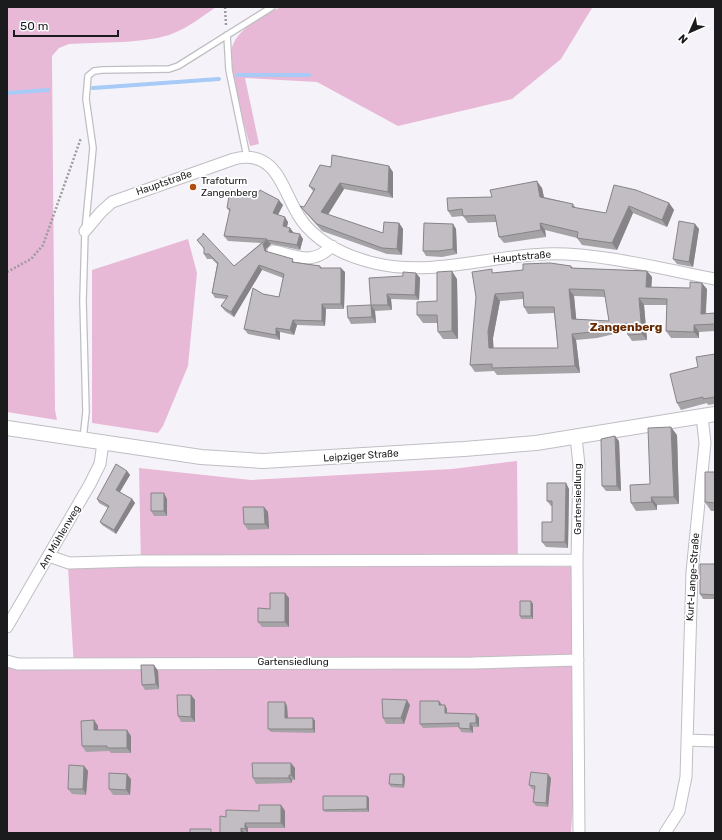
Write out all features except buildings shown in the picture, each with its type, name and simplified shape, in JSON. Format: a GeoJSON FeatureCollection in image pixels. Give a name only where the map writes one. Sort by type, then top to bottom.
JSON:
{"type":"FeatureCollection","features":[{"type":"Feature","properties":{"kind":"street","name":"Hauptstraße"},"geometry":{"type":"LineString","coordinates":[[85,231],[101,212],[112,202],[234,159],[247,157],[262,161],[275,172],[304,224],[319,238],[351,256],[373,263],[398,267],[432,266],[528,255],[560,254],[613,260],[715,279]]}},
{"type":"Feature","properties":{"kind":"street"},"geometry":{"type":"LineString","coordinates":[[273,251],[308,258],[316,258],[324,254],[332,246]]}},
{"type":"Feature","properties":{"kind":"street","name":"Leipziger Straße"},"geometry":{"type":"LineString","coordinates":[[7,428],[222,460],[263,461],[464,449],[576,437],[709,415]]}},
{"type":"Feature","properties":{"kind":"street","name":"Kurt-Lange-Straße"},"geometry":{"type":"LineString","coordinates":[[665,833],[679,811],[685,789],[692,572],[709,415]]}},
{"type":"Feature","properties":{"kind":"street","name":"Gartensiedlung"},"geometry":{"type":"LineString","coordinates":[[576,437],[579,464],[577,560],[579,833]]}},
{"type":"Feature","properties":{"kind":"street","name":"Am Mühlenweg"},"geometry":{"type":"LineString","coordinates":[[7,627],[97,471],[103,443]]}},
{"type":"Feature","properties":{"kind":"street"},"geometry":{"type":"LineString","coordinates":[[49,556],[69,563],[138,561],[577,560]]}},
{"type":"Feature","properties":{"kind":"street","name":"Gartensiedlung"},"geometry":{"type":"LineString","coordinates":[[7,661],[18,664],[473,663],[578,660]]}},
{"type":"Feature","properties":{"kind":"street"},"geometry":{"type":"LineString","coordinates":[[687,740],[715,741]]}},
{"type":"Feature","properties":{"kind":"lane"},"geometry":{"type":"LineString","coordinates":[[82,440],[86,412],[83,301],[85,231],[94,148],[86,99],[88,76],[94,71],[102,70],[169,69],[186,62],[272,7]]}},
{"type":"Feature","properties":{"kind":"lane"},"geometry":{"type":"LineString","coordinates":[[227,35],[229,70],[247,157]]}},
{"type":"Feature","properties":{"kind":"path"},"geometry":{"type":"LineString","coordinates":[[225,7],[227,35]]}},
{"type":"Feature","properties":{"kind":"path"},"geometry":{"type":"LineString","coordinates":[[7,272],[31,259],[43,245],[82,137]]}},
{"type":"Feature","properties":{"kind":"shaded area"},"geometry":{"type":"Polygon","coordinates":[[[7,7],[216,7],[185,28],[164,37],[137,41],[69,44],[59,48],[52,56],[55,410],[57,420],[7,412],[7,7]]]}},
{"type":"Feature","properties":{"kind":"shaded area"},"geometry":{"type":"Polygon","coordinates":[[[281,7],[715,8],[592,8],[561,59],[512,99],[398,126],[317,82],[245,78],[259,144],[250,146],[234,80],[231,55],[232,47],[240,34],[252,23],[281,7]]]}},
{"type":"Feature","properties":{"kind":"shaded area"},"geometry":{"type":"Polygon","coordinates":[[[188,239],[197,273],[188,366],[163,426],[158,433],[92,423],[92,270],[188,239]]]}},
{"type":"Feature","properties":{"kind":"shaded area"},"geometry":{"type":"Polygon","coordinates":[[[517,461],[518,566],[573,567],[573,804],[571,832],[7,833],[7,668],[74,669],[68,567],[141,567],[139,468],[251,480],[452,469],[517,461]]]}},
{"type":"Feature","properties":{"kind":"waterway"},"geometry":{"type":"LineString","coordinates":[[237,75],[309,75]]}},
{"type":"Feature","properties":{"kind":"waterway"},"geometry":{"type":"LineString","coordinates":[[93,88],[219,79]]}},
{"type":"Feature","properties":{"kind":"waterway"},"geometry":{"type":"LineString","coordinates":[[7,93],[48,90]]}},
{"type":"Feature","properties":{"kind":"place","name":"Trafoturm Zangenberg"},"geometry":{"type":"Point","coordinates":[193,187]}},
{"type":"Feature","properties":{"kind":"district","name":"Zangenberg"},"geometry":{"type":"Point","coordinates":[626,327]}}]}
